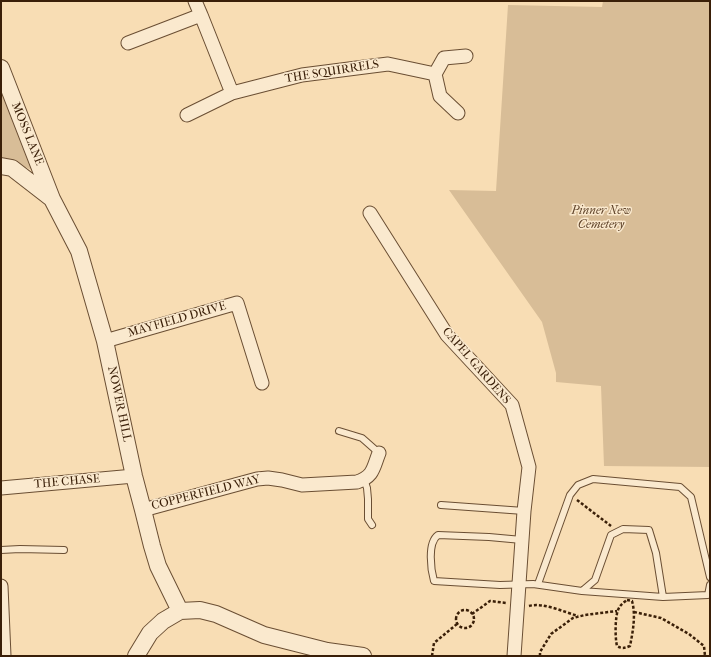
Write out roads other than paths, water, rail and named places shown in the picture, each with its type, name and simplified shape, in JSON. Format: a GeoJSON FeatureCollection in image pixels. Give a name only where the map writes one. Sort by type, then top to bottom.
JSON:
{"type":"FeatureCollection","features":[{"type":"Feature","properties":{"kind":"street"},"geometry":{"type":"LineString","coordinates":[[195,1],[232,93]]}},
{"type":"Feature","properties":{"kind":"street"},"geometry":{"type":"LineString","coordinates":[[128,43],[201,15]]}},
{"type":"Feature","properties":{"kind":"street"},"geometry":{"type":"LineString","coordinates":[[458,113],[440,96],[435,74],[444,58],[466,56]]}},
{"type":"Feature","properties":{"kind":"street","name":"THE SQUIRRELS"},"geometry":{"type":"LineString","coordinates":[[187,114],[232,93],[302,75],[388,64],[435,74]]}},
{"type":"Feature","properties":{"kind":"street","name":"MOSS LANE"},"geometry":{"type":"LineString","coordinates":[[2,74],[52,199]]}},
{"type":"Feature","properties":{"kind":"street"},"geometry":{"type":"LineString","coordinates":[[1,166],[12,168],[52,199]]}},
{"type":"Feature","properties":{"kind":"street","name":"NOWER HILL"},"geometry":{"type":"LineString","coordinates":[[52,199],[79,251],[105,341],[134,476],[152,546],[158,566],[180,611]]}},
{"type":"Feature","properties":{"kind":"street","name":"CAPEL GARDENS"},"geometry":{"type":"LineString","coordinates":[[370,213],[447,335],[512,405],[529,467],[524,511],[514,656]]}},
{"type":"Feature","properties":{"kind":"street","name":"MAYFIELD DRIVE"},"geometry":{"type":"LineString","coordinates":[[105,341],[236,303],[262,383]]}},
{"type":"Feature","properties":{"kind":"street"},"geometry":{"type":"LineString","coordinates":[[364,479],[370,474],[379,453]]}},
{"type":"Feature","properties":{"kind":"street","name":"THE CHASE"},"geometry":{"type":"LineString","coordinates":[[1,488],[134,476]]}},
{"type":"Feature","properties":{"kind":"street","name":"COPPERFIELD WAY"},"geometry":{"type":"LineString","coordinates":[[143,510],[257,479],[268,478],[302,485],[357,482],[364,479]]}},
{"type":"Feature","properties":{"kind":"street"},"geometry":{"type":"LineString","coordinates":[[1,586],[4,656]]}},
{"type":"Feature","properties":{"kind":"street"},"geometry":{"type":"LineString","coordinates":[[136,656],[150,633],[163,621],[180,611],[200,610],[216,614],[264,635],[327,651],[362,656]]}},
{"type":"Feature","properties":{"kind":"lane"},"geometry":{"type":"LineString","coordinates":[[339,431],[362,438],[379,453]]}},
{"type":"Feature","properties":{"kind":"lane"},"geometry":{"type":"LineString","coordinates":[[364,479],[367,488],[368,519],[372,525]]}},
{"type":"Feature","properties":{"kind":"lane"},"geometry":{"type":"LineString","coordinates":[[538,584],[571,494],[578,485],[593,479],[680,487],[691,497],[710,577]]}},
{"type":"Feature","properties":{"kind":"lane"},"geometry":{"type":"LineString","coordinates":[[441,505],[524,511]]}},
{"type":"Feature","properties":{"kind":"lane"},"geometry":{"type":"LineString","coordinates":[[582,591],[595,580],[611,536],[623,529],[649,530],[656,554],[663,597]]}},
{"type":"Feature","properties":{"kind":"lane"},"geometry":{"type":"LineString","coordinates":[[522,540],[489,537],[438,536],[433,541],[431,554],[431,566],[434,581],[500,585],[520,583],[538,584],[582,591],[663,597],[708,595],[710,585]]}},
{"type":"Feature","properties":{"kind":"lane"},"geometry":{"type":"LineString","coordinates":[[1,550],[64,550]]}},
{"type":"Feature","properties":{"kind":"park label","name":"Pinner New Cemetery"},"geometry":{"type":"Point","coordinates":[601,218]}}]}
